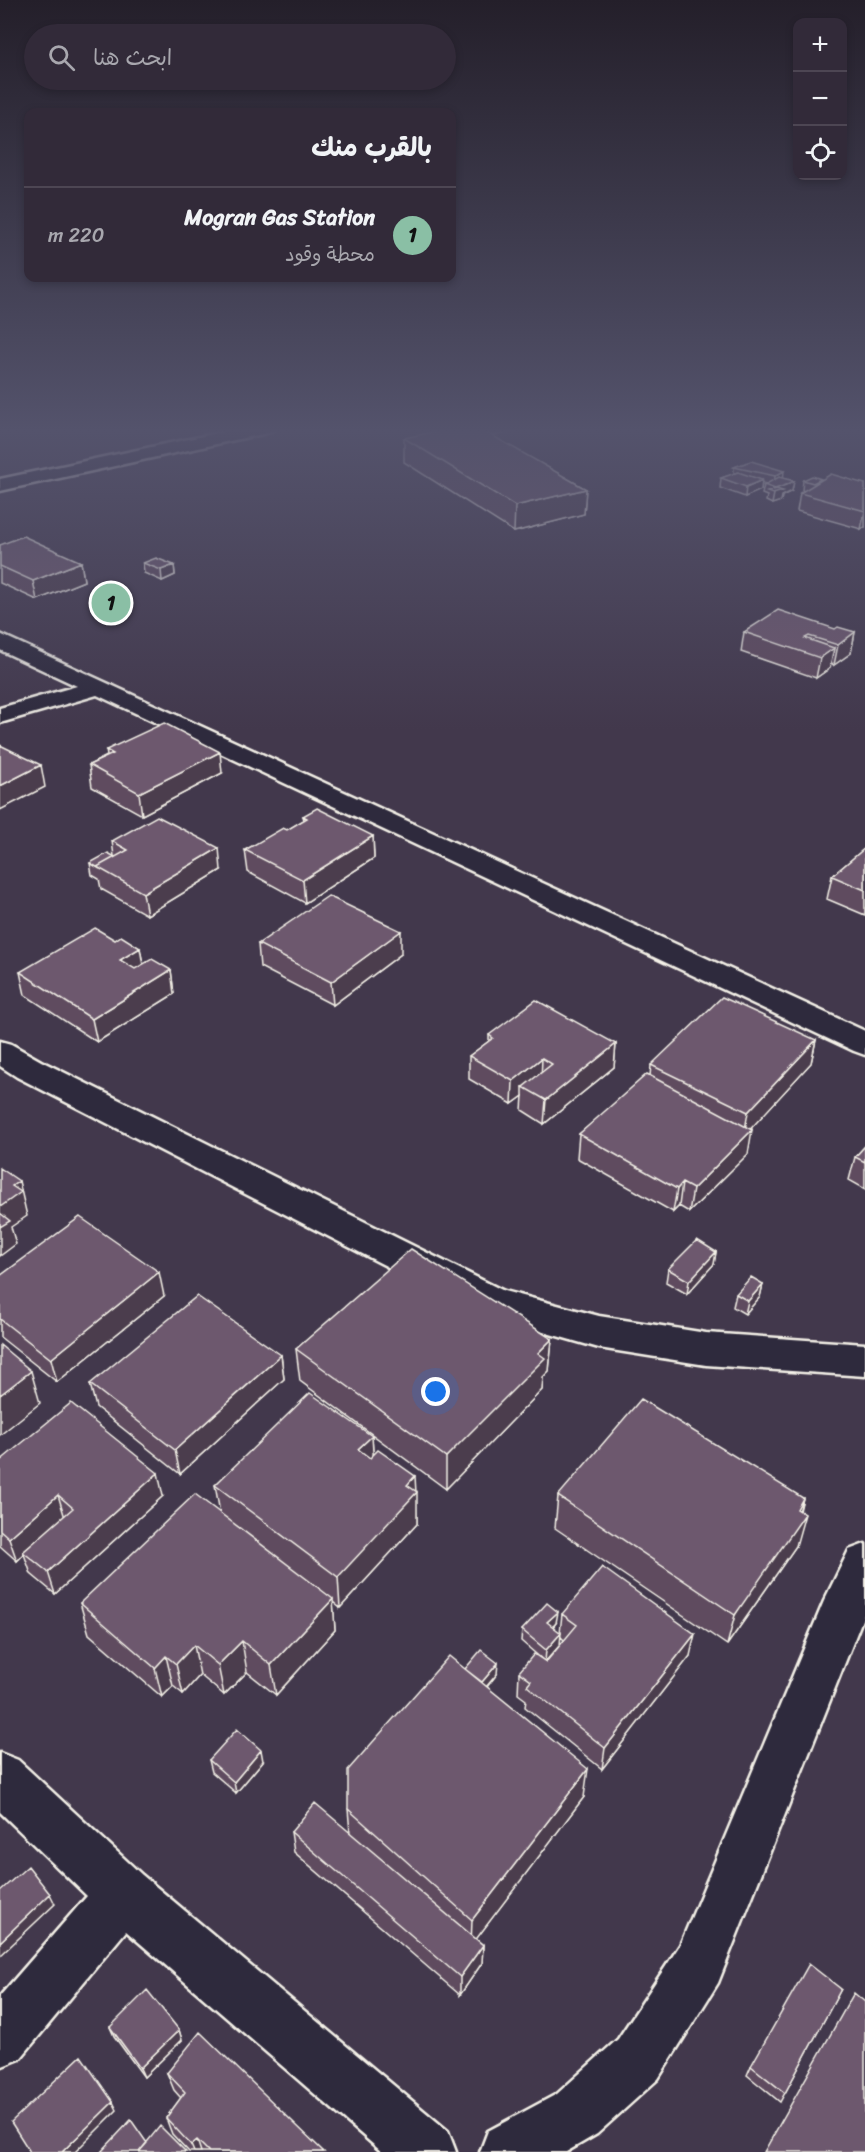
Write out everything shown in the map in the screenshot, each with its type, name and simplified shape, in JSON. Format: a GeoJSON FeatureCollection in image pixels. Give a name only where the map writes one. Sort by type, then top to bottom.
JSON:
{"type":"FeatureCollection","features":[{"type":"Feature","properties":{"kind":"street"},"geometry":{"type":"LineString","coordinates":[[0,641],[865,1044]]}},
{"type":"Feature","properties":{"kind":"street"},"geometry":{"type":"LineString","coordinates":[[0,716],[99,687]]}},
{"type":"Feature","properties":{"kind":"street"},"geometry":{"type":"LineString","coordinates":[[0,1052],[29,1069],[494,1303],[599,1332],[706,1349],[865,1360]]}},
{"type":"Feature","properties":{"kind":"street"},"geometry":{"type":"LineString","coordinates":[[509,2152],[577,2114],[638,2059],[699,1964],[840,1616],[865,1564]]}},
{"type":"Feature","properties":{"kind":"street"},"geometry":{"type":"LineString","coordinates":[[0,1778],[123,1894],[427,2152]]}},
{"type":"Feature","properties":{"kind":"street"},"geometry":{"type":"LineString","coordinates":[[0,2039],[123,1894]]}},
{"type":"Feature","properties":{"kind":"building"},"geometry":{"type":"Polygon","coordinates":[[[23,536],[81,562],[33,581],[0,566],[0,545],[23,536]]]}},
{"type":"Feature","properties":{"kind":"building"},"geometry":{"type":"Polygon","coordinates":[[[156,558],[174,565],[161,570],[143,563],[156,558]]]}},
{"type":"Feature","properties":{"kind":"building"},"geometry":{"type":"Polygon","coordinates":[[[778,610],[835,629],[838,627],[855,632],[838,645],[809,636],[805,638],[834,648],[820,658],[744,632],[778,610]]]}},
{"type":"Feature","properties":{"kind":"building"},"geometry":{"type":"Polygon","coordinates":[[[164,723],[220,752],[139,793],[89,765],[113,754],[106,750],[164,723]]]}},
{"type":"Feature","properties":{"kind":"building"},"geometry":{"type":"Polygon","coordinates":[[[0,745],[41,765],[0,786],[0,745]]]}},
{"type":"Feature","properties":{"kind":"building"},"geometry":{"type":"Polygon","coordinates":[[[317,808],[373,836],[303,880],[245,850],[283,828],[287,830],[307,818],[303,816],[317,808]]]}},
{"type":"Feature","properties":{"kind":"building"},"geometry":{"type":"Polygon","coordinates":[[[157,816],[219,848],[143,893],[97,867],[128,850],[112,841],[157,816]]]}},
{"type":"Feature","properties":{"kind":"building"},"geometry":{"type":"Polygon","coordinates":[[[865,848],[865,890],[832,876],[865,848]]]}},
{"type":"Feature","properties":{"kind":"building"},"geometry":{"type":"Polygon","coordinates":[[[108,853],[115,857],[97,867],[100,869],[90,863],[108,853]]]}},
{"type":"Feature","properties":{"kind":"building"},"geometry":{"type":"Polygon","coordinates":[[[328,896],[401,931],[331,982],[258,944],[328,896]]]}},
{"type":"Feature","properties":{"kind":"building"},"geometry":{"type":"Polygon","coordinates":[[[95,928],[115,940],[121,936],[140,948],[120,960],[135,969],[152,959],[171,970],[92,1019],[20,972],[95,928]]]}},
{"type":"Feature","properties":{"kind":"building"},"geometry":{"type":"Polygon","coordinates":[[[722,997],[816,1040],[748,1112],[651,1065],[722,997]]]}},
{"type":"Feature","properties":{"kind":"building"},"geometry":{"type":"Polygon","coordinates":[[[536,1000],[616,1044],[546,1100],[523,1087],[552,1064],[542,1058],[513,1081],[469,1056],[493,1038],[489,1035],[536,1000]]]}},
{"type":"Feature","properties":{"kind":"building"},"geometry":{"type":"Polygon","coordinates":[[[647,1074],[752,1130],[693,1189],[682,1183],[677,1189],[579,1134],[647,1074]]]}},
{"type":"Feature","properties":{"kind":"building"},"geometry":{"type":"Polygon","coordinates":[[[865,1146],[865,1162],[855,1157],[865,1146]]]}},
{"type":"Feature","properties":{"kind":"building"},"geometry":{"type":"Polygon","coordinates":[[[0,1168],[19,1181],[12,1186],[21,1192],[0,1207],[0,1168]]]}},
{"type":"Feature","properties":{"kind":"building"},"geometry":{"type":"Polygon","coordinates":[[[0,1213],[10,1221],[0,1227],[0,1213]]]}},
{"type":"Feature","properties":{"kind":"building"},"geometry":{"type":"Polygon","coordinates":[[[80,1217],[159,1272],[51,1359],[0,1319],[0,1276],[80,1217]]]}},
{"type":"Feature","properties":{"kind":"building"},"geometry":{"type":"Polygon","coordinates":[[[697,1240],[716,1252],[689,1281],[668,1269],[697,1240]]]}},
{"type":"Feature","properties":{"kind":"building"},"geometry":{"type":"Polygon","coordinates":[[[411,1249],[552,1339],[538,1353],[545,1358],[446,1457],[296,1349],[411,1249]]]}},
{"type":"Feature","properties":{"kind":"building"},"geometry":{"type":"Polygon","coordinates":[[[751,1277],[763,1284],[748,1301],[736,1294],[751,1277]]]}},
{"type":"Feature","properties":{"kind":"building"},"geometry":{"type":"Polygon","coordinates":[[[197,1296],[281,1355],[175,1450],[90,1384],[197,1296]]]}},
{"type":"Feature","properties":{"kind":"building"},"geometry":{"type":"Polygon","coordinates":[[[0,1345],[31,1371],[0,1395],[0,1345]]]}},
{"type":"Feature","properties":{"kind":"building"},"geometry":{"type":"Polygon","coordinates":[[[310,1393],[372,1436],[358,1449],[370,1458],[378,1450],[415,1476],[407,1485],[417,1492],[338,1577],[215,1485],[310,1393]]]}},
{"type":"Feature","properties":{"kind":"building"},"geometry":{"type":"Polygon","coordinates":[[[641,1399],[803,1498],[797,1509],[805,1514],[735,1615],[558,1496],[641,1399]]]}},
{"type":"Feature","properties":{"kind":"building"},"geometry":{"type":"Polygon","coordinates":[[[71,1403],[158,1473],[48,1572],[23,1552],[73,1508],[58,1495],[9,1538],[0,1530],[0,1461],[71,1403]]]}},
{"type":"Feature","properties":{"kind":"building"},"geometry":{"type":"Polygon","coordinates":[[[195,1494],[333,1599],[271,1665],[242,1641],[218,1665],[194,1645],[176,1664],[166,1656],[155,1668],[80,1603],[195,1494]]]}},
{"type":"Feature","properties":{"kind":"building"},"geometry":{"type":"Polygon","coordinates":[[[602,1567],[695,1634],[605,1748],[527,1686],[531,1681],[519,1672],[534,1654],[546,1662],[577,1625],[562,1614],[602,1567]]]}},
{"type":"Feature","properties":{"kind":"building"},"geometry":{"type":"Polygon","coordinates":[[[547,1603],[558,1612],[547,1622],[561,1633],[546,1650],[522,1630],[547,1603]]]}},
{"type":"Feature","properties":{"kind":"building"},"geometry":{"type":"Polygon","coordinates":[[[481,1650],[498,1663],[482,1682],[465,1669],[481,1650]]]}},
{"type":"Feature","properties":{"kind":"building"},"geometry":{"type":"Polygon","coordinates":[[[449,1656],[588,1769],[472,1920],[348,1809],[348,1770],[449,1656]]]}},
{"type":"Feature","properties":{"kind":"building"},"geometry":{"type":"Polygon","coordinates":[[[237,1729],[261,1750],[234,1782],[209,1760],[237,1729]]]}},
{"type":"Feature","properties":{"kind":"building"},"geometry":{"type":"Polygon","coordinates":[[[315,1803],[483,1945],[460,1977],[291,1832],[315,1803]]]}},
{"type":"Feature","properties":{"kind":"building"},"geometry":{"type":"Polygon","coordinates":[[[28,1866],[50,1894],[0,1942],[0,1891],[28,1866]]]}},
{"type":"Feature","properties":{"kind":"building"},"geometry":{"type":"Polygon","coordinates":[[[809,1964],[841,1989],[785,2093],[751,2066],[809,1964]]]}},
{"type":"Feature","properties":{"kind":"building"},"geometry":{"type":"Polygon","coordinates":[[[147,1990],[179,2030],[140,2068],[110,2027],[147,1990]]]}},
{"type":"Feature","properties":{"kind":"building"},"geometry":{"type":"Polygon","coordinates":[[[854,1993],[865,2002],[865,2152],[764,2152],[854,1993]]]}},
{"type":"Feature","properties":{"kind":"building"},"geometry":{"type":"Polygon","coordinates":[[[200,2032],[324,2152],[209,2152],[197,2140],[191,2145],[166,2118],[185,2092],[167,2073],[200,2032]]]}},
{"type":"Feature","properties":{"kind":"building"},"geometry":{"type":"Polygon","coordinates":[[[81,2056],[113,2102],[62,2152],[30,2152],[11,2122],[81,2056]]]}},
{"type":"Feature","properties":{"kind":"building"},"geometry":{"type":"Polygon","coordinates":[[[131,2120],[147,2143],[139,2152],[101,2152],[131,2120]]]}},
{"type":"Feature","properties":{"kind":"building"},"geometry":{"type":"Polygon","coordinates":[[[160,2126],[186,2152],[139,2152],[160,2126]]]}},
{"type":"Feature","properties":{"kind":"place","name":"Mogran Gas Station"},"geometry":{"type":"Point","coordinates":[111,603]}}]}
